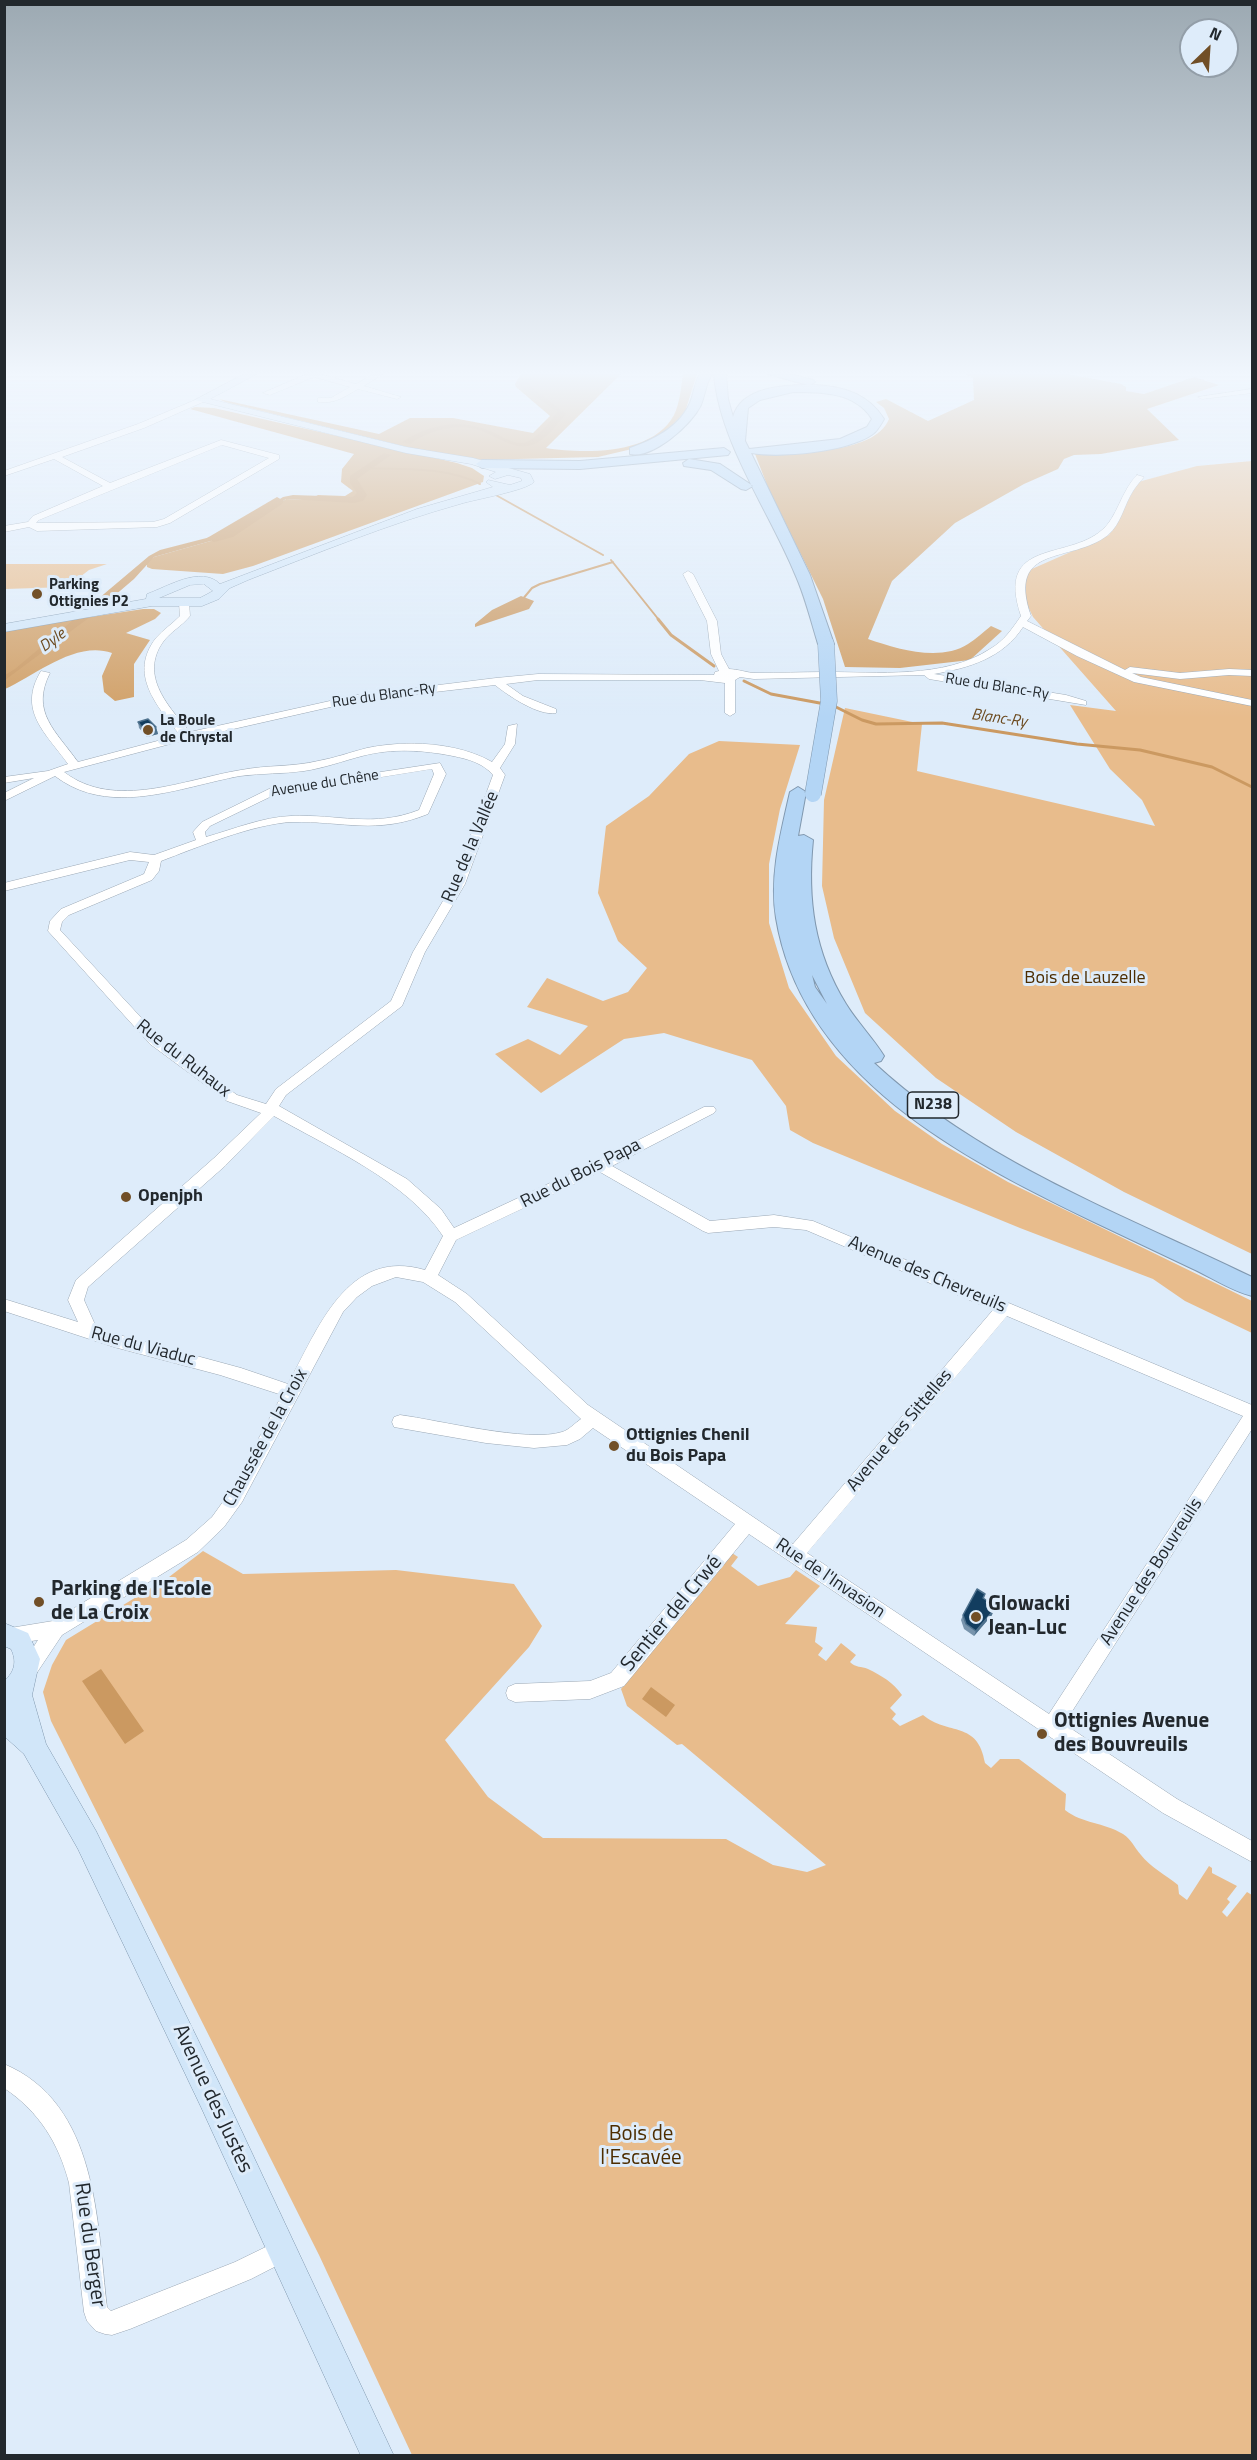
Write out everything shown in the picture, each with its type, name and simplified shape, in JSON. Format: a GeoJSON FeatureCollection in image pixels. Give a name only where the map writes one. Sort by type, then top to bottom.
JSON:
{"type":"FeatureCollection","features":[{"type":"Feature","properties":{"kind":"highway","name":"N238"},"geometry":{"type":"LineString","coordinates":[[747,489],[820,644]]}},
{"type":"Feature","properties":{"kind":"highway","name":"N238"},"geometry":{"type":"LineString","coordinates":[[761,489],[803,575],[831,687],[830,711],[805,793],[784,886],[785,919],[791,945],[813,1001],[842,1043],[863,1066],[938,1127],[1000,1165],[1252,1287]]}},
{"type":"Feature","properties":{"kind":"highway","name":"N238"},"geometry":{"type":"LineString","coordinates":[[805,793],[800,886],[808,945],[828,995],[875,1057],[948,1117],[1008,1152],[1252,1270]]}},
{"type":"Feature","properties":{"kind":"main road"},"geometry":{"type":"LineString","coordinates":[[176,598],[189,581],[214,586],[237,579],[480,489]]}},
{"type":"Feature","properties":{"kind":"main road"},"geometry":{"type":"LineString","coordinates":[[4,628],[176,598],[207,601],[215,596],[214,586]]}},
{"type":"Feature","properties":{"kind":"main road","name":"Avenue des Justes"},"geometry":{"type":"LineString","coordinates":[[8,1635],[20,1641],[26,1649],[18,1683],[35,1749],[87,1840],[211,2097],[378,2456]]}},
{"type":"Feature","properties":{"kind":"main road","name":"Avenue des Justes"},"geometry":{"type":"LineString","coordinates":[[4,1719],[35,1749]]}},
{"type":"Feature","properties":{"kind":"street"},"geometry":{"type":"LineString","coordinates":[[4,529],[31,524],[36,518],[104,489]]}},
{"type":"Feature","properties":{"kind":"street"},"geometry":{"type":"LineString","coordinates":[[31,524],[37,528],[154,525],[166,521],[221,489]]}},
{"type":"Feature","properties":{"kind":"street"},"geometry":{"type":"LineString","coordinates":[[1130,489],[1124,495],[1107,532],[1085,543],[1040,556],[1027,568],[1020,588],[1026,616],[1023,623],[1110,668],[1156,685],[1252,703]]}},
{"type":"Feature","properties":{"kind":"street"},"geometry":{"type":"LineString","coordinates":[[687,574],[712,621],[716,654],[727,676],[730,712]]}},
{"type":"Feature","properties":{"kind":"street"},"geometry":{"type":"LineString","coordinates":[[176,598],[186,614],[178,624]]}},
{"type":"Feature","properties":{"kind":"street"},"geometry":{"type":"LineString","coordinates":[[187,736],[147,681],[147,662],[160,639],[207,601]]}},
{"type":"Feature","properties":{"kind":"street","name":"Rue du Blanc-Ry"},"geometry":{"type":"LineString","coordinates":[[4,798],[56,771],[187,736],[351,699],[543,676],[699,677],[912,674],[945,670],[983,657],[996,650],[1023,623]]}},
{"type":"Feature","properties":{"kind":"street"},"geometry":{"type":"LineString","coordinates":[[1110,668],[1180,676],[1229,672],[1252,673]]}},
{"type":"Feature","properties":{"kind":"street"},"geometry":{"type":"LineString","coordinates":[[45,673],[37,693],[36,711],[75,766]]}},
{"type":"Feature","properties":{"kind":"street","name":"Rue du Blanc-Ry"},"geometry":{"type":"LineString","coordinates":[[912,674],[1066,698],[1082,703]]}},
{"type":"Feature","properties":{"kind":"street"},"geometry":{"type":"LineString","coordinates":[[496,681],[519,698],[552,711]]}},
{"type":"Feature","properties":{"kind":"street"},"geometry":{"type":"LineString","coordinates":[[495,769],[510,744],[513,726]]}},
{"type":"Feature","properties":{"kind":"street","name":"Rue de la Vallée"},"geometry":{"type":"LineString","coordinates":[[56,771],[68,781],[91,789],[132,794],[163,791],[251,771],[315,766],[366,752],[397,748],[448,751],[479,760],[495,769],[499,780],[459,884],[419,952],[397,1003],[287,1087],[268,1108],[265,1119],[219,1163],[81,1284],[76,1300],[91,1334]]}},
{"type":"Feature","properties":{"kind":"street","name":"Avenue du Chêne"},"geometry":{"type":"LineString","coordinates":[[202,842],[199,832],[206,824],[273,791],[436,765],[453,760],[495,769]]}},
{"type":"Feature","properties":{"kind":"street","name":"Avenue du Chêne"},"geometry":{"type":"LineString","coordinates":[[155,859],[202,842],[289,819],[371,826],[407,820],[424,812],[431,799],[440,774],[436,765]]}},
{"type":"Feature","properties":{"kind":"street"},"geometry":{"type":"LineString","coordinates":[[4,780],[56,771]]}},
{"type":"Feature","properties":{"kind":"street"},"geometry":{"type":"LineString","coordinates":[[4,887],[130,856],[155,859]]}},
{"type":"Feature","properties":{"kind":"street","name":"Rue du Ruhaux"},"geometry":{"type":"LineString","coordinates":[[155,859],[153,871],[148,877],[65,912],[54,924],[54,931],[146,1034],[217,1087],[247,1104],[268,1108]]}},
{"type":"Feature","properties":{"kind":"street"},"geometry":{"type":"LineString","coordinates":[[268,1108],[402,1183],[436,1213],[452,1236],[430,1276]]}},
{"type":"Feature","properties":{"kind":"street","name":"Rue du Bois Papa"},"geometry":{"type":"LineString","coordinates":[[452,1236],[600,1166],[709,1110]]}},
{"type":"Feature","properties":{"kind":"street","name":"Avenue des Chevreuils"},"geometry":{"type":"LineString","coordinates":[[600,1166],[708,1227],[774,1221],[808,1225],[1252,1414]]}},
{"type":"Feature","properties":{"kind":"street","name":"Chaussée de la Croix"},"geometry":{"type":"LineString","coordinates":[[18,1683],[57,1629],[182,1553],[218,1522],[236,1497],[337,1308],[349,1293],[365,1280],[397,1271],[418,1272],[430,1276]]}},
{"type":"Feature","properties":{"kind":"street","name":"Rue de l'Invasion"},"geometry":{"type":"LineString","coordinates":[[430,1276],[461,1298],[593,1418],[1170,1806],[1252,1852]]}},
{"type":"Feature","properties":{"kind":"street","name":"Rue du Viaduc"},"geometry":{"type":"LineString","coordinates":[[4,1305],[47,1315],[91,1334],[250,1377],[283,1389]]}},
{"type":"Feature","properties":{"kind":"street","name":"Avenue des Sittelles"},"geometry":{"type":"LineString","coordinates":[[794,1555],[1005,1307]]}},
{"type":"Feature","properties":{"kind":"street","name":"Avenue des Bouvreuils"},"geometry":{"type":"LineString","coordinates":[[1051,1727],[1252,1414]]}},
{"type":"Feature","properties":{"kind":"street"},"geometry":{"type":"LineString","coordinates":[[400,1422],[506,1438],[546,1441],[567,1438],[593,1418]]}},
{"type":"Feature","properties":{"kind":"street","name":"Sentier del Crwé"},"geometry":{"type":"LineString","coordinates":[[515,1693],[590,1689],[617,1680],[747,1523]]}},
{"type":"Feature","properties":{"kind":"street","name":"Chaussée de la Croix"},"geometry":{"type":"LineString","coordinates":[[8,1635],[57,1629]]}},
{"type":"Feature","properties":{"kind":"street","name":"Rue du Berger"},"geometry":{"type":"LineString","coordinates":[[4,2075],[33,2095],[46,2109],[62,2133],[77,2164],[83,2193],[96,2312],[105,2322],[112,2323],[130,2317],[223,2279],[282,2251]]}},
{"type":"Feature","properties":{"kind":"green space","name":"Bois de Lauzelle"},"geometry":{"type":"Polygon","coordinates":[[[1134,489],[1252,489],[1252,1254],[1124,1192],[1016,1132],[936,1078],[865,1013],[834,938],[822,886],[824,800],[845,708],[922,724],[917,771],[1155,826],[1142,800],[1110,769],[1070,705],[1116,711],[1033,617],[1022,594],[1025,572],[1109,535],[1134,489]]]}},
{"type":"Feature","properties":{"kind":"green space"},"geometry":{"type":"Polygon","coordinates":[[[5,564],[107,564],[89,570],[67,587],[5,589],[5,564]]]}},
{"type":"Feature","properties":{"kind":"green space"},"geometry":{"type":"Polygon","coordinates":[[[719,741],[800,745],[780,809],[769,864],[769,923],[789,988],[836,1056],[895,1111],[942,1144],[1008,1182],[1252,1301],[1252,1333],[1185,1301],[1153,1279],[1020,1228],[813,1143],[790,1130],[786,1106],[752,1060],[664,1033],[624,1039],[541,1093],[495,1054],[528,1039],[560,1055],[588,1026],[527,1007],[547,978],[603,1001],[628,992],[647,968],[618,941],[598,893],[606,826],[649,796],[689,754],[719,741]]]}},
{"type":"Feature","properties":{"kind":"green space","name":"Bois de l'Escavée"},"geometry":{"type":"Polygon","coordinates":[[[203,1551],[243,1574],[396,1570],[514,1584],[542,1626],[529,1647],[445,1740],[488,1797],[543,1838],[726,1839],[773,1865],[807,1872],[826,1865],[682,1744],[677,1745],[627,1706],[621,1689],[720,1563],[732,1553],[738,1557],[731,1566],[758,1586],[790,1577],[796,1570],[820,1586],[785,1624],[817,1627],[815,1642],[823,1648],[818,1655],[826,1661],[841,1643],[856,1655],[850,1662],[852,1664],[883,1677],[899,1690],[902,1695],[890,1708],[896,1714],[892,1719],[900,1726],[923,1715],[942,1725],[969,1734],[976,1740],[985,1763],[991,1768],[1000,1759],[1019,1759],[1066,1794],[1065,1810],[1079,1818],[1116,1830],[1126,1836],[1149,1863],[1178,1885],[1179,1894],[1187,1900],[1209,1866],[1212,1868],[1212,1873],[1237,1886],[1227,1899],[1230,1902],[1222,1912],[1227,1917],[1247,1892],[1252,1895],[1252,2455],[412,2455],[319,2255],[51,1721],[43,1692],[52,1665],[66,1640],[169,1577],[203,1551]]]}},
{"type":"Feature","properties":{"kind":"shaded area"},"geometry":{"type":"Polygon","coordinates":[[[350,489],[464,489],[253,566],[223,574],[147,567],[147,562],[154,557],[232,535],[286,499],[309,500],[318,495],[345,496],[353,491],[350,489]]]}},
{"type":"Feature","properties":{"kind":"shaded area"},"geometry":{"type":"Polygon","coordinates":[[[1016,489],[955,523],[892,581],[868,639],[905,650],[932,653],[957,649],[968,644],[991,626],[1002,631],[970,660],[900,668],[845,667],[823,599],[769,490],[1016,489]]]}},
{"type":"Feature","properties":{"kind":"shaded area"},"geometry":{"type":"Polygon","coordinates":[[[154,609],[161,613],[155,619],[126,633],[150,640],[134,664],[134,697],[115,701],[104,692],[102,676],[112,653],[98,650],[70,655],[5,689],[5,630],[154,609]]]}},
{"type":"Feature","properties":{"kind":"water","name":"Dyle"},"geometry":{"type":"Polygon","coordinates":[[[354,489],[363,489],[367,495],[363,501],[354,503],[286,499],[232,535],[154,557],[134,579],[86,620],[5,680],[5,675],[149,556],[160,550],[226,533],[283,497],[293,495],[353,497],[357,493],[354,489]]]}},
{"type":"Feature","properties":{"kind":"water"},"geometry":{"type":"Polygon","coordinates":[[[521,596],[534,601],[529,609],[475,627],[475,624],[492,610],[521,596]]]}},
{"type":"Feature","properties":{"kind":"water"},"geometry":{"type":"Polygon","coordinates":[[[101,1669],[144,1731],[125,1744],[82,1681],[101,1669]]]}},
{"type":"Feature","properties":{"kind":"water"},"geometry":{"type":"Polygon","coordinates":[[[651,1687],[675,1705],[666,1717],[642,1699],[651,1687]]]}},
{"type":"Feature","properties":{"kind":"building"},"geometry":{"type":"Polygon","coordinates":[[[148,719],[156,727],[145,731],[138,722],[148,719]]]}},
{"type":"Feature","properties":{"kind":"building","name":"Glowacki Jean-Luc"},"geometry":{"type":"Polygon","coordinates":[[[977,1589],[985,1594],[983,1598],[989,1602],[987,1606],[994,1610],[976,1631],[966,1624],[963,1615],[977,1589]]]}},
{"type":"Feature","properties":{"kind":"waterway"},"geometry":{"type":"LineString","coordinates":[[494,494],[603,555]]}},
{"type":"Feature","properties":{"kind":"waterway","name":"Dyle"},"geometry":{"type":"LineString","coordinates":[[214,538],[228,534],[277,501]]}},
{"type":"Feature","properties":{"kind":"waterway"},"geometry":{"type":"LineString","coordinates":[[522,600],[532,588],[540,584],[613,562]]}},
{"type":"Feature","properties":{"kind":"waterway","name":"Blanc-Ry"},"geometry":{"type":"LineString","coordinates":[[613,562],[659,620]]}},
{"type":"Feature","properties":{"kind":"waterway","name":"Blanc-Ry"},"geometry":{"type":"LineString","coordinates":[[658,619],[671,635],[714,666]]}},
{"type":"Feature","properties":{"kind":"waterway","name":"Blanc-Ry"},"geometry":{"type":"LineString","coordinates":[[744,681],[771,694],[825,704]]}},
{"type":"Feature","properties":{"kind":"waterway","name":"Blanc-Ry"},"geometry":{"type":"LineString","coordinates":[[832,705],[862,720],[876,724],[942,723],[1077,744],[1140,750],[1212,767],[1252,787]]}},
{"type":"Feature","properties":{"kind":"place","name":"Parking Ottignies P2"},"geometry":{"type":"Point","coordinates":[37,594]}},
{"type":"Feature","properties":{"kind":"place","name":"La Boule de Chrystal"},"geometry":{"type":"Point","coordinates":[148,730]}},
{"type":"Feature","properties":{"kind":"place","name":"Openjph"},"geometry":{"type":"Point","coordinates":[126,1197]}},
{"type":"Feature","properties":{"kind":"place","name":"Ottignies Chenil du Bois Papa"},"geometry":{"type":"Point","coordinates":[614,1446]}},
{"type":"Feature","properties":{"kind":"place","name":"Parking de l'Ecole de La Croix"},"geometry":{"type":"Point","coordinates":[39,1602]}},
{"type":"Feature","properties":{"kind":"place","name":"Glowacki Jean-Luc"},"geometry":{"type":"Point","coordinates":[976,1617]}},
{"type":"Feature","properties":{"kind":"place","name":"Ottignies Avenue des Bouvreuils"},"geometry":{"type":"Point","coordinates":[1042,1734]}}]}
